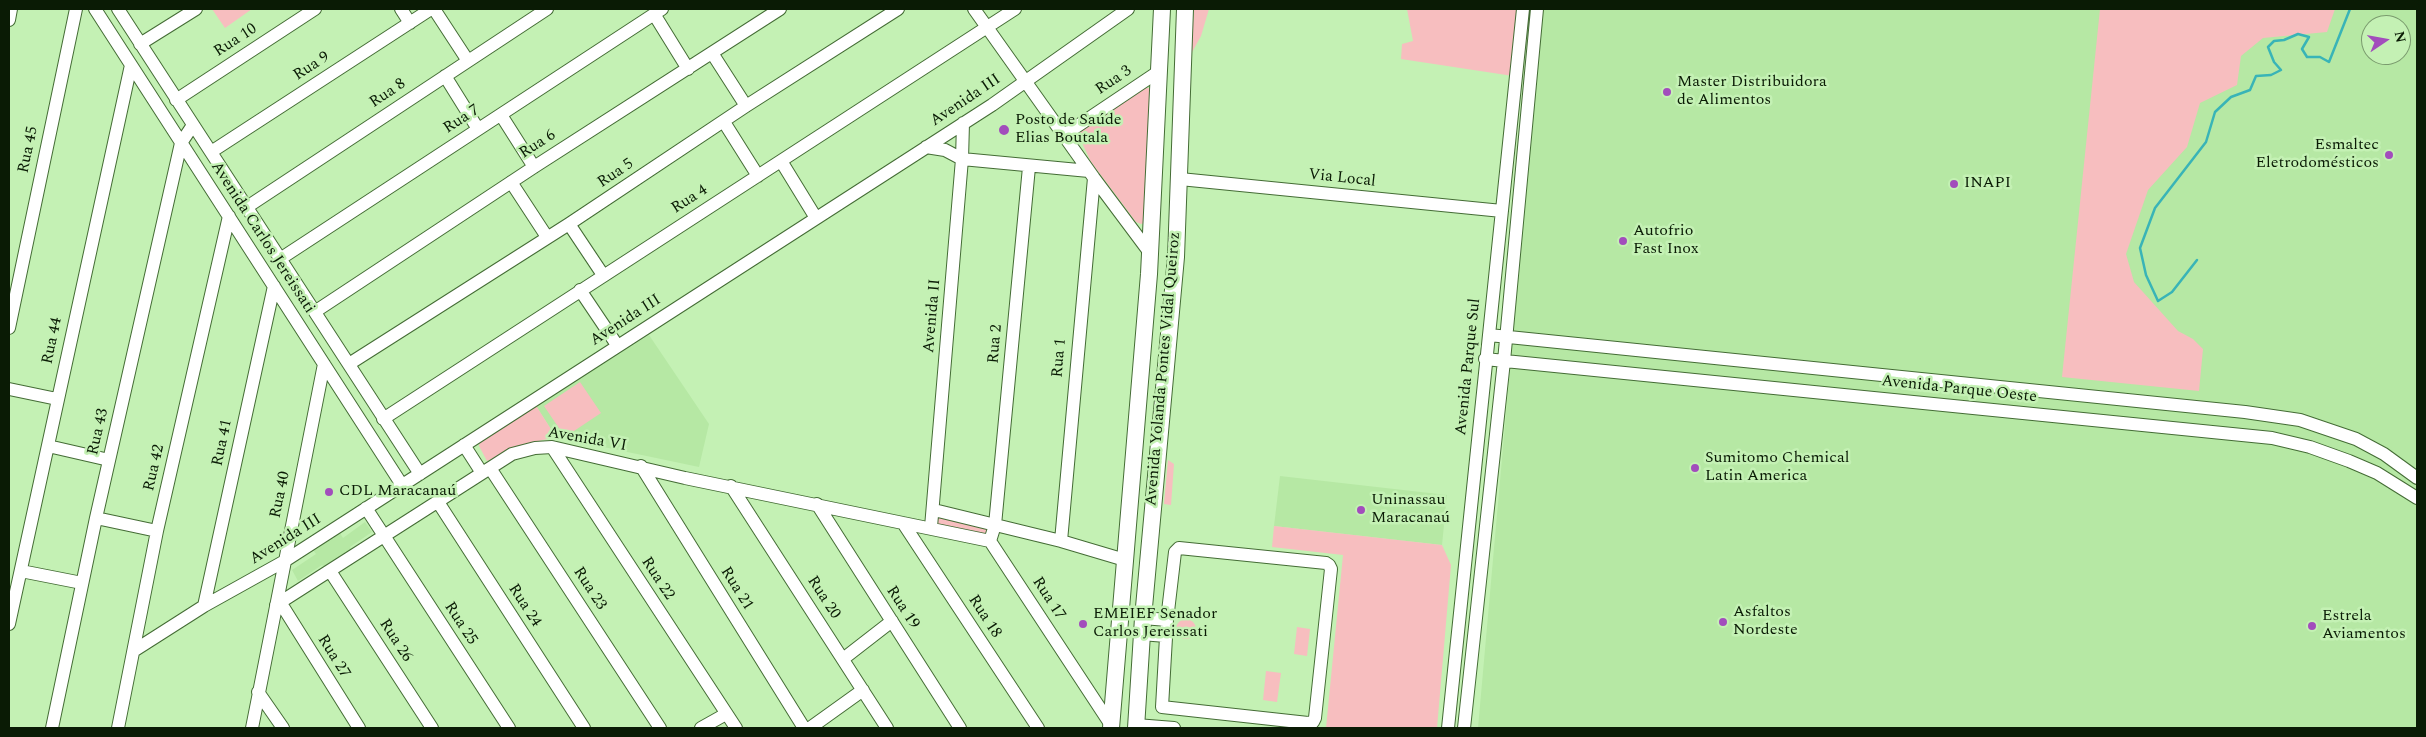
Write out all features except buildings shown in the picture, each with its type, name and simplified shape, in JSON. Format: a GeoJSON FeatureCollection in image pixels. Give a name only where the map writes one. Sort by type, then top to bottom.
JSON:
{"type":"FeatureCollection","features":[{"type":"Feature","properties":{"kind":"main road","name":"Avenida Yolanda Pontes Vidal Queiroz"},"geometry":{"type":"LineString","coordinates":[[1111,727],[1150,253],[1162,9]]}},
{"type":"Feature","properties":{"kind":"main road","name":"Avenida Yolanda Pontes Vidal Queiroz"},"geometry":{"type":"LineString","coordinates":[[1136,726],[1142,626],[1176,257],[1185,9]]}},
{"type":"Feature","properties":{"kind":"main road"},"geometry":{"type":"LineString","coordinates":[[1141,374],[1164,376]]}},
{"type":"Feature","properties":{"kind":"main road"},"geometry":{"type":"LineString","coordinates":[[1139,402],[1161,404]]}},
{"type":"Feature","properties":{"kind":"street"},"geometry":{"type":"LineString","coordinates":[[9,20],[11,9]]}},
{"type":"Feature","properties":{"kind":"street","name":"Rua 45"},"geometry":{"type":"LineString","coordinates":[[9,324],[76,9]]}},
{"type":"Feature","properties":{"kind":"street","name":"Avenida Carlos Jereissati"},"geometry":{"type":"LineString","coordinates":[[95,9],[402,485]]}},
{"type":"Feature","properties":{"kind":"street","name":"Avenida Carlos Jereissati"},"geometry":{"type":"LineString","coordinates":[[118,9],[280,259],[316,311],[383,419],[420,474]]}},
{"type":"Feature","properties":{"kind":"street"},"geometry":{"type":"LineString","coordinates":[[140,44],[196,9]]}},
{"type":"Feature","properties":{"kind":"street","name":"Rua 10"},"geometry":{"type":"LineString","coordinates":[[176,100],[315,9]]}},
{"type":"Feature","properties":{"kind":"street"},"geometry":{"type":"LineString","coordinates":[[401,9],[410,23]]}},
{"type":"Feature","properties":{"kind":"street"},"geometry":{"type":"LineString","coordinates":[[433,9],[468,61]]}},
{"type":"Feature","properties":{"kind":"street","name":"Rua 9"},"geometry":{"type":"LineString","coordinates":[[211,152],[433,9]]}},
{"type":"Feature","properties":{"kind":"street","name":"Rua 8"},"geometry":{"type":"LineString","coordinates":[[247,207],[546,9]]}},
{"type":"Feature","properties":{"kind":"street","name":"Rua 6"},"geometry":{"type":"LineString","coordinates":[[316,311],[534,167],[780,9]]}},
{"type":"Feature","properties":{"kind":"street","name":"Rua 5"},"geometry":{"type":"LineString","coordinates":[[349,364],[569,224],[746,106],[898,9]]}},
{"type":"Feature","properties":{"kind":"street"},"geometry":{"type":"LineString","coordinates":[[974,9],[1091,174],[1150,253]]}},
{"type":"Feature","properties":{"kind":"street","name":"Rua 4"},"geometry":{"type":"LineString","coordinates":[[383,419],[1015,9]]}},
{"type":"Feature","properties":{"kind":"street","name":"Avenida III"},"geometry":{"type":"LineString","coordinates":[[134,650],[204,606],[283,562],[617,345],[926,148],[1128,9]]}},
{"type":"Feature","properties":{"kind":"street","name":"Avenida Parque Sul"},"geometry":{"type":"LineString","coordinates":[[1448,728],[1523,9]]}},
{"type":"Feature","properties":{"kind":"street","name":"Avenida Parque Sul"},"geometry":{"type":"LineString","coordinates":[[1464,728],[1504,361],[1537,9]]}},
{"type":"Feature","properties":{"kind":"street"},"geometry":{"type":"LineString","coordinates":[[658,11],[688,69]]}},
{"type":"Feature","properties":{"kind":"street","name":"Rua 7"},"geometry":{"type":"LineString","coordinates":[[280,259],[658,11]]}},
{"type":"Feature","properties":{"kind":"street"},"geometry":{"type":"LineString","coordinates":[[712,53],[746,106]]}},
{"type":"Feature","properties":{"kind":"street","name":"Rua 44"},"geometry":{"type":"LineString","coordinates":[[9,624],[131,64]]}},
{"type":"Feature","properties":{"kind":"street","name":"Rua 3"},"geometry":{"type":"LineString","coordinates":[[1064,135],[1158,72]]}},
{"type":"Feature","properties":{"kind":"street"},"geometry":{"type":"LineString","coordinates":[[445,76],[478,129]]}},
{"type":"Feature","properties":{"kind":"street"},"geometry":{"type":"LineString","coordinates":[[501,115],[534,167]]}},
{"type":"Feature","properties":{"kind":"street"},"geometry":{"type":"LineString","coordinates":[[724,122],[758,176]]}},
{"type":"Feature","properties":{"kind":"street","name":"Avenida II"},"geometry":{"type":"LineString","coordinates":[[931,527],[934,510],[962,159],[963,124]]}},
{"type":"Feature","properties":{"kind":"street","name":"Rua 43"},"geometry":{"type":"LineString","coordinates":[[52,728],[96,518],[181,144],[193,125]]}},
{"type":"Feature","properties":{"kind":"street"},"geometry":{"type":"LineString","coordinates":[[926,148],[945,150],[962,159],[1091,174]]}},
{"type":"Feature","properties":{"kind":"street"},"geometry":{"type":"LineString","coordinates":[[781,161],[816,218]]}},
{"type":"Feature","properties":{"kind":"street","name":"Rua 2"},"geometry":{"type":"LineString","coordinates":[[990,541],[995,525],[1029,167]]}},
{"type":"Feature","properties":{"kind":"street","name":"Rua 1"},"geometry":{"type":"LineString","coordinates":[[1061,541],[1091,174]]}},
{"type":"Feature","properties":{"kind":"street","name":"Via Local"},"geometry":{"type":"LineString","coordinates":[[1180,179],[1502,211]]}},
{"type":"Feature","properties":{"kind":"street"},"geometry":{"type":"LineString","coordinates":[[511,182],[547,237]]}},
{"type":"Feature","properties":{"kind":"street","name":"Rua 42"},"geometry":{"type":"LineString","coordinates":[[118,728],[157,531],[229,216]]}},
{"type":"Feature","properties":{"kind":"street"},"geometry":{"type":"LineString","coordinates":[[569,224],[603,275]]}},
{"type":"Feature","properties":{"kind":"street","name":"Rua 41"},"geometry":{"type":"LineString","coordinates":[[204,606],[274,286]]}},
{"type":"Feature","properties":{"kind":"street"},"geometry":{"type":"LineString","coordinates":[[580,290],[617,345]]}},
{"type":"Feature","properties":{"kind":"street","name":"Avenida Parque Oeste"},"geometry":{"type":"LineString","coordinates":[[1489,335],[2245,412],[2300,420],[2356,439],[2384,454],[2417,478]]}},
{"type":"Feature","properties":{"kind":"street","name":"Avenida Parque Oeste"},"geometry":{"type":"LineString","coordinates":[[1486,359],[2244,435],[2292,442],[2349,461],[2377,474],[2417,498]]}},
{"type":"Feature","properties":{"kind":"street","name":"Rua 40"},"geometry":{"type":"LineString","coordinates":[[258,692],[278,603],[283,562],[324,364]]}},
{"type":"Feature","properties":{"kind":"street"},"geometry":{"type":"LineString","coordinates":[[9,390],[57,399]]}},
{"type":"Feature","properties":{"kind":"street"},"geometry":{"type":"LineString","coordinates":[[2244,435],[2245,412]]}},
{"type":"Feature","properties":{"kind":"street","name":"Rua 23"},"geometry":{"type":"LineString","coordinates":[[464,445],[486,471],[660,728]]}},
{"type":"Feature","properties":{"kind":"street"},"geometry":{"type":"LineString","coordinates":[[48,446],[109,460]]}},
{"type":"Feature","properties":{"kind":"street","name":"Avenida VI"},"geometry":{"type":"LineString","coordinates":[[278,603],[512,454],[523,450],[552,448],[990,541]]}},
{"type":"Feature","properties":{"kind":"street","name":"Rua 22"},"geometry":{"type":"LineString","coordinates":[[552,448],[736,728]]}},
{"type":"Feature","properties":{"kind":"street","name":"Rua 21"},"geometry":{"type":"LineString","coordinates":[[641,466],[804,728]]}},
{"type":"Feature","properties":{"kind":"street","name":"Rua 20"},"geometry":{"type":"LineString","coordinates":[[731,486],[887,728]]}},
{"type":"Feature","properties":{"kind":"street","name":"Rua 24"},"geometry":{"type":"LineString","coordinates":[[438,502],[584,728]]}},
{"type":"Feature","properties":{"kind":"street","name":"Rua 19"},"geometry":{"type":"LineString","coordinates":[[817,504],[960,728]]}},
{"type":"Feature","properties":{"kind":"street","name":"Rua 25"},"geometry":{"type":"LineString","coordinates":[[366,508],[509,728]]}},
{"type":"Feature","properties":{"kind":"street"},"geometry":{"type":"LineString","coordinates":[[934,510],[1061,541],[1125,560]]}},
{"type":"Feature","properties":{"kind":"street"},"geometry":{"type":"LineString","coordinates":[[96,518],[157,531]]}},
{"type":"Feature","properties":{"kind":"street","name":"Rua 18"},"geometry":{"type":"LineString","coordinates":[[903,523],[1038,728]]}},
{"type":"Feature","properties":{"kind":"street","name":"Rua 17"},"geometry":{"type":"LineString","coordinates":[[990,541],[1111,727]]}},
{"type":"Feature","properties":{"kind":"street"},"geometry":{"type":"LineString","coordinates":[[1179,548],[1326,563],[1331,569],[1315,718],[1313,722],[1162,707],[1167,620],[1175,552],[1179,548]]}},
{"type":"Feature","properties":{"kind":"street"},"geometry":{"type":"LineString","coordinates":[[21,571],[82,583]]}},
{"type":"Feature","properties":{"kind":"street","name":"Rua 26"},"geometry":{"type":"LineString","coordinates":[[330,571],[432,728]]}},
{"type":"Feature","properties":{"kind":"street","name":"Rua 27"},"geometry":{"type":"LineString","coordinates":[[278,603],[359,728]]}},
{"type":"Feature","properties":{"kind":"street"},"geometry":{"type":"LineString","coordinates":[[1142,626],[1167,620]]}},
{"type":"Feature","properties":{"kind":"street"},"geometry":{"type":"LineString","coordinates":[[843,659],[892,622]]}},
{"type":"Feature","properties":{"kind":"street"},"geometry":{"type":"LineString","coordinates":[[1142,626],[1166,636]]}},
{"type":"Feature","properties":{"kind":"street"},"geometry":{"type":"LineString","coordinates":[[810,728],[863,690]]}},
{"type":"Feature","properties":{"kind":"street"},"geometry":{"type":"LineString","coordinates":[[252,728],[258,692]]}},
{"type":"Feature","properties":{"kind":"street"},"geometry":{"type":"LineString","coordinates":[[258,692],[283,728]]}},
{"type":"Feature","properties":{"kind":"street"},"geometry":{"type":"LineString","coordinates":[[701,728],[726,714]]}},
{"type":"Feature","properties":{"kind":"street"},"geometry":{"type":"LineString","coordinates":[[1136,726],[1174,728]]}},
{"type":"Feature","properties":{"kind":"shaded area"},"geometry":{"type":"Polygon","coordinates":[[[212,9],[252,9],[225,28],[212,9]]]}},
{"type":"Feature","properties":{"kind":"shaded area"},"geometry":{"type":"Polygon","coordinates":[[[1194,9],[1209,9],[1201,36],[1191,54],[1194,9]]]}},
{"type":"Feature","properties":{"kind":"shaded area"},"geometry":{"type":"Polygon","coordinates":[[[1407,9],[1520,9],[1513,76],[1401,59],[1402,44],[1413,41],[1407,9]]]}},
{"type":"Feature","properties":{"kind":"shaded area"},"geometry":{"type":"Polygon","coordinates":[[[1542,9],[2417,9],[2417,728],[1478,728],[1542,9]]]}},
{"type":"Feature","properties":{"kind":"shaded area"},"geometry":{"type":"Polygon","coordinates":[[[2100,9],[2335,9],[2327,32],[2263,38],[2241,56],[2237,85],[2200,103],[2187,147],[2148,190],[2126,254],[2134,282],[2178,331],[2193,339],[2203,349],[2199,391],[2062,377],[2100,9]]]}},
{"type":"Feature","properties":{"kind":"shaded area"},"geometry":{"type":"Polygon","coordinates":[[[1144,88],[1149,88],[1150,92],[1145,223],[1141,224],[1136,222],[1091,162],[1077,132],[1144,88]]]}},
{"type":"Feature","properties":{"kind":"shaded area"},"geometry":{"type":"Polygon","coordinates":[[[649,335],[709,424],[699,467],[556,437],[536,406],[649,335]]]}},
{"type":"Feature","properties":{"kind":"shaded area"},"geometry":{"type":"Polygon","coordinates":[[[580,382],[601,413],[565,437],[544,406],[580,382]]]}},
{"type":"Feature","properties":{"kind":"shaded area"},"geometry":{"type":"Polygon","coordinates":[[[535,404],[556,437],[525,444],[487,461],[479,446],[480,439],[535,404]]]}},
{"type":"Feature","properties":{"kind":"shaded area"},"geometry":{"type":"Polygon","coordinates":[[[1168,460],[1174,464],[1171,505],[1164,504],[1168,460]]]}},
{"type":"Feature","properties":{"kind":"shaded area","name":"Uninassau Maracanaú"},"geometry":{"type":"Polygon","coordinates":[[[1280,476],[1447,495],[1442,545],[1274,526],[1280,476]]]}},
{"type":"Feature","properties":{"kind":"shaded area"},"geometry":{"type":"Polygon","coordinates":[[[938,514],[990,529],[987,537],[936,526],[938,514]]]}},
{"type":"Feature","properties":{"kind":"shaded area"},"geometry":{"type":"Polygon","coordinates":[[[365,522],[372,532],[350,547],[352,552],[326,568],[322,565],[298,581],[292,570],[316,554],[313,550],[340,533],[343,538],[365,522]]]}},
{"type":"Feature","properties":{"kind":"shaded area"},"geometry":{"type":"Polygon","coordinates":[[[1274,526],[1442,545],[1451,565],[1437,728],[1326,728],[1343,555],[1272,547],[1274,526]]]}},
{"type":"Feature","properties":{"kind":"shaded area"},"geometry":{"type":"Polygon","coordinates":[[[1186,619],[1193,622],[1196,629],[1193,636],[1186,639],[1179,636],[1176,629],[1179,622],[1186,619]]]}},
{"type":"Feature","properties":{"kind":"shaded area"},"geometry":{"type":"Polygon","coordinates":[[[1297,627],[1310,629],[1307,656],[1294,654],[1297,627]]]}},
{"type":"Feature","properties":{"kind":"shaded area"},"geometry":{"type":"Polygon","coordinates":[[[1266,671],[1281,673],[1277,702],[1263,700],[1266,671]]]}},
{"type":"Feature","properties":{"kind":"waterway"},"geometry":{"type":"LineString","coordinates":[[2197,260],[2172,292],[2158,301],[2146,275],[2140,248],[2155,208],[2206,142],[2215,112],[2231,97],[2250,90],[2256,76],[2271,75],[2281,70],[2274,62],[2268,47],[2274,41],[2284,40],[2298,34],[2309,37],[2302,49],[2307,57],[2320,57],[2329,62],[2350,9]]}},
{"type":"Feature","properties":{"kind":"place","name":"Master Distribuidora de Alimentos"},"geometry":{"type":"Point","coordinates":[1667,92]}},
{"type":"Feature","properties":{"kind":"place","name":"Posto de Saúde Elias Boutala"},"geometry":{"type":"Point","coordinates":[1004,130]}},
{"type":"Feature","properties":{"kind":"place","name":"Esmaltec Eletrodomésticos"},"geometry":{"type":"Point","coordinates":[2389,155]}},
{"type":"Feature","properties":{"kind":"place","name":"INAPI"},"geometry":{"type":"Point","coordinates":[1954,184]}},
{"type":"Feature","properties":{"kind":"place","name":"Autofrio Fast Inox"},"geometry":{"type":"Point","coordinates":[1623,241]}},
{"type":"Feature","properties":{"kind":"place","name":"Sumitomo Chemical Latin America"},"geometry":{"type":"Point","coordinates":[1695,468]}},
{"type":"Feature","properties":{"kind":"place","name":"CDL Maracanaú"},"geometry":{"type":"Point","coordinates":[329,492]}},
{"type":"Feature","properties":{"kind":"place","name":"Uninassau Maracanaú"},"geometry":{"type":"Point","coordinates":[1361,510]}},
{"type":"Feature","properties":{"kind":"place","name":"Asfaltos Nordeste"},"geometry":{"type":"Point","coordinates":[1723,622]}},
{"type":"Feature","properties":{"kind":"place","name":"EMEIEF Senador Carlos Jereissati"},"geometry":{"type":"Point","coordinates":[1083,624]}},
{"type":"Feature","properties":{"kind":"place","name":"Estrela Aviamentos"},"geometry":{"type":"Point","coordinates":[2312,626]}}]}
